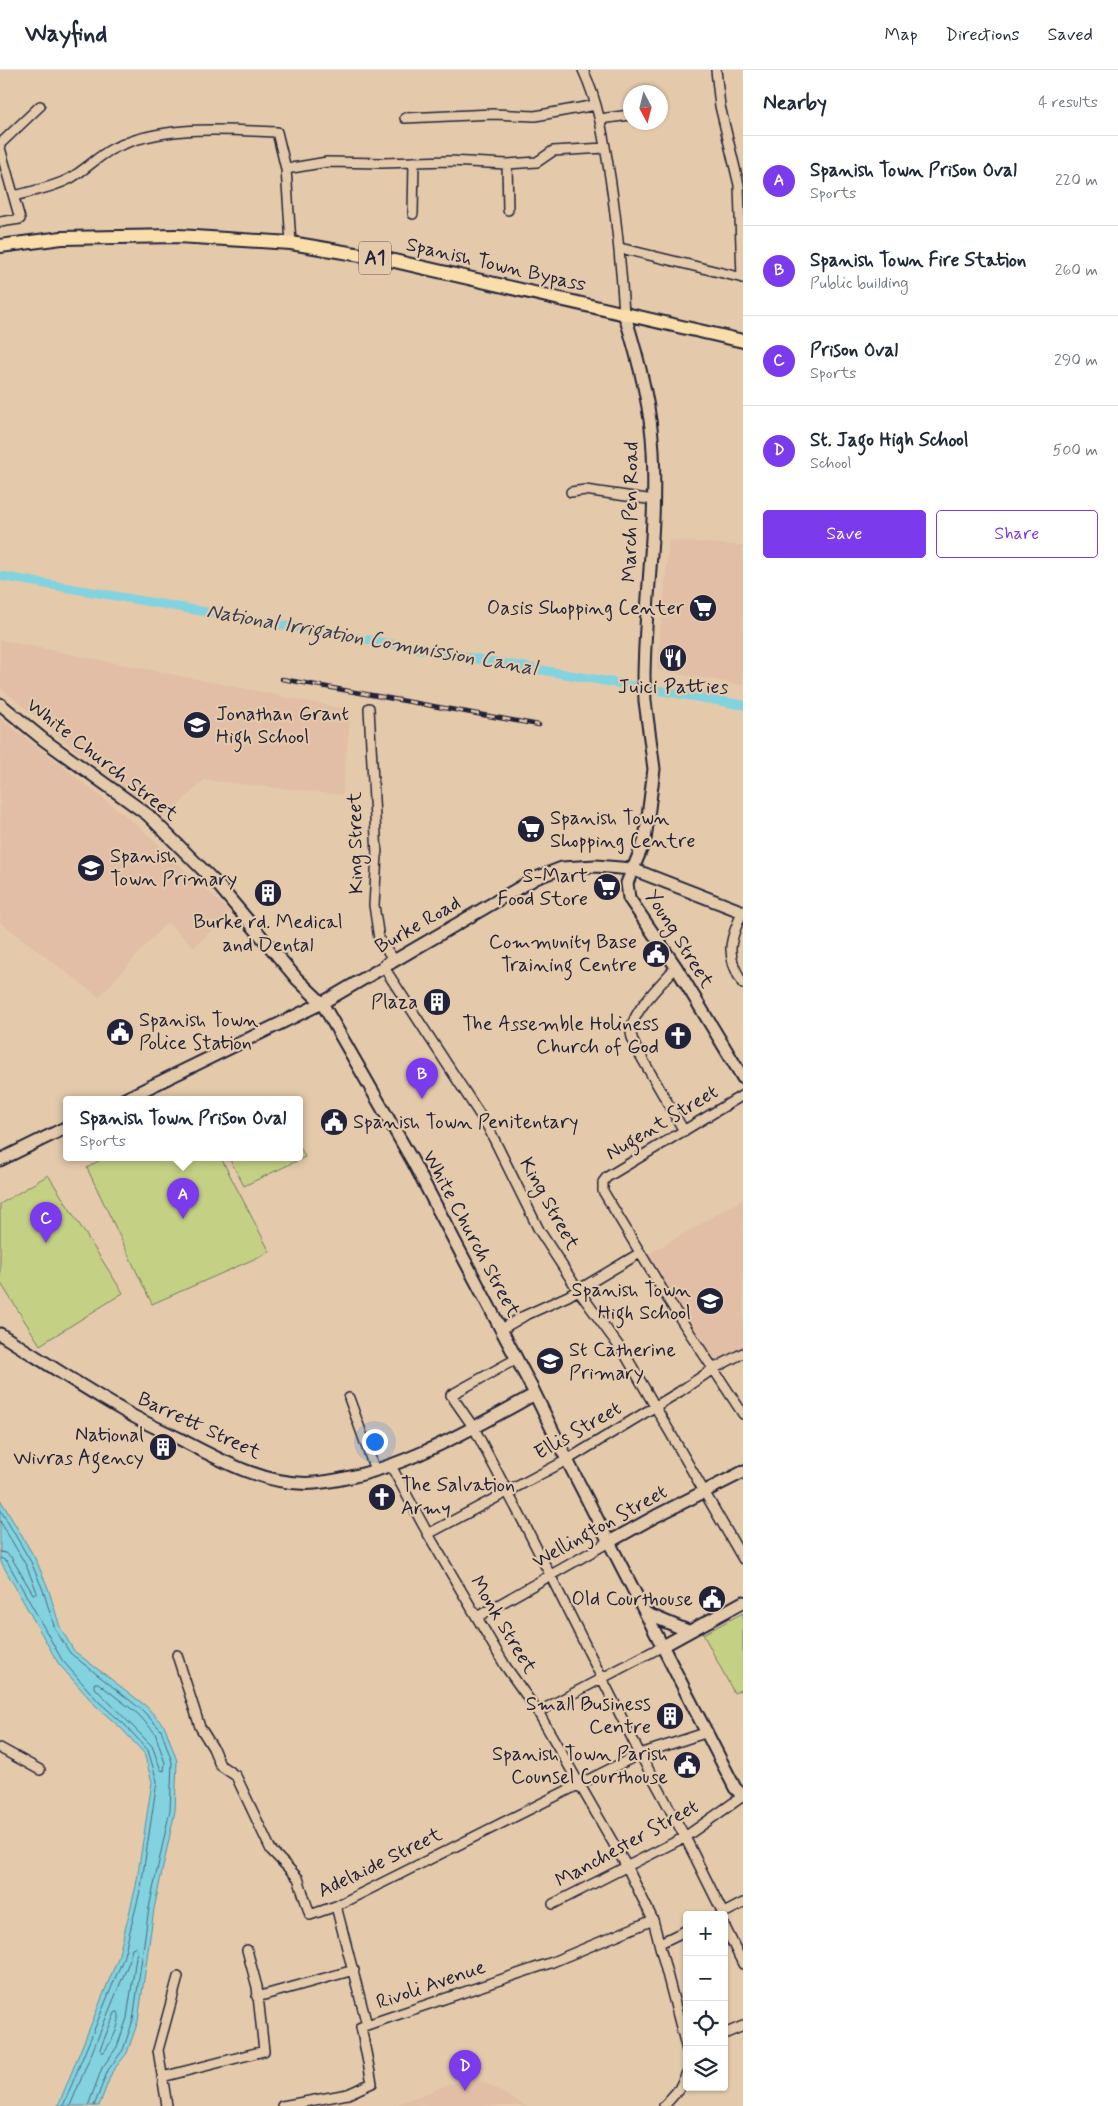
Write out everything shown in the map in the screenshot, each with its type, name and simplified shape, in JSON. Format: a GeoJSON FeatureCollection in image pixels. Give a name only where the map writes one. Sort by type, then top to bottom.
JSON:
{"type":"FeatureCollection","features":[{"type":"Feature","properties":{"kind":"main road","name":"Spanish Town Bypass"},"geometry":{"type":"LineString","coordinates":[[0,246],[62,238],[178,236],[291,243],[390,260],[743,341]]}},
{"type":"Feature","properties":{"kind":"main road","name":"March Pen Road"},"geometry":{"type":"LineString","coordinates":[[624,313],[633,343],[648,412],[653,449],[654,500],[644,676],[645,701],[654,770],[645,840],[632,869]]}},
{"type":"Feature","properties":{"kind":"main road","name":"White Church Street"},"geometry":{"type":"LineString","coordinates":[[0,704],[44,740],[148,815],[219,886],[297,979],[322,1003],[412,1160],[535,1394],[566,1460],[708,1732],[737,1792],[743,1796]]}},
{"type":"Feature","properties":{"kind":"main road","name":"Burke Road"},"geometry":{"type":"LineString","coordinates":[[131,1096],[322,1003],[536,878],[562,868],[596,866],[632,869],[743,912]]}},
{"type":"Feature","properties":{"kind":"main road","name":"Young Street"},"geometry":{"type":"LineString","coordinates":[[632,869],[627,884],[629,898],[676,967],[743,1078]]}},
{"type":"Feature","properties":{"kind":"main road"},"geometry":{"type":"LineString","coordinates":[[1,1158],[63,1130]]}},
{"type":"Feature","properties":{"kind":"main road","name":"Barrett Street"},"geometry":{"type":"LineString","coordinates":[[0,1334],[120,1409],[227,1464],[260,1476],[314,1483],[391,1466],[474,1428],[535,1394]]}},
{"type":"Feature","properties":{"kind":"main road","name":"Wellington Street"},"geometry":{"type":"LineString","coordinates":[[609,1542],[743,1472]]}},
{"type":"Feature","properties":{"kind":"main road"},"geometry":{"type":"LineString","coordinates":[[663,1646],[743,1602]]}},
{"type":"Feature","properties":{"kind":"main road"},"geometry":{"type":"LineString","coordinates":[[645,1613],[688,1631]]}},
{"type":"Feature","properties":{"kind":"street","name":"March Pen Road"},"geometry":{"type":"LineString","coordinates":[[582,70],[600,119],[620,248],[624,313]]}},
{"type":"Feature","properties":{"kind":"street"},"geometry":{"type":"LineString","coordinates":[[620,248],[742,278],[738,185],[720,106],[716,70]]}},
{"type":"Feature","properties":{"kind":"street"},"geometry":{"type":"LineString","coordinates":[[405,118],[493,114],[535,116],[596,105]]}},
{"type":"Feature","properties":{"kind":"street"},"geometry":{"type":"LineString","coordinates":[[0,222],[20,219],[0,146],[40,106]]}},
{"type":"Feature","properties":{"kind":"street"},"geometry":{"type":"LineString","coordinates":[[600,119],[623,116]]}},
{"type":"Feature","properties":{"kind":"street"},"geometry":{"type":"LineString","coordinates":[[14,196],[69,179],[112,149],[145,137],[193,129],[277,132],[286,169],[291,243]]}},
{"type":"Feature","properties":{"kind":"street"},"geometry":{"type":"LineString","coordinates":[[286,169],[327,162],[449,161],[507,164],[537,162],[553,151],[605,148]]}},
{"type":"Feature","properties":{"kind":"street"},"geometry":{"type":"LineString","coordinates":[[413,214],[414,162]]}},
{"type":"Feature","properties":{"kind":"street"},"geometry":{"type":"LineString","coordinates":[[507,164],[508,210]]}},
{"type":"Feature","properties":{"kind":"street"},"geometry":{"type":"LineString","coordinates":[[571,492],[585,490],[654,500]]}},
{"type":"Feature","properties":{"kind":"street","name":"King Street"},"geometry":{"type":"LineString","coordinates":[[369,708],[377,855],[374,905],[379,939],[392,956],[383,966],[488,1127],[540,1230],[578,1290],[626,1356],[743,1559]]}},
{"type":"Feature","properties":{"kind":"street"},"geometry":{"type":"LineString","coordinates":[[743,912],[731,936],[730,957],[735,971],[743,984]]}},
{"type":"Feature","properties":{"kind":"street"},"geometry":{"type":"LineString","coordinates":[[676,967],[642,1008],[634,1022],[631,1033],[636,1048],[684,1130]]}},
{"type":"Feature","properties":{"kind":"street","name":"Nugent Street"},"geometry":{"type":"LineString","coordinates":[[743,1095],[606,1177],[603,1182],[603,1191],[640,1253],[743,1414]]}},
{"type":"Feature","properties":{"kind":"street"},"geometry":{"type":"LineString","coordinates":[[500,1330],[578,1290],[640,1253]]}},
{"type":"Feature","properties":{"kind":"street","name":"Ellis Street"},"geometry":{"type":"LineString","coordinates":[[428,1534],[566,1460],[713,1369],[743,1353]]}},
{"type":"Feature","properties":{"kind":"street"},"geometry":{"type":"LineString","coordinates":[[516,1359],[451,1395],[474,1428],[551,1575],[640,1754],[685,1837],[720,1911]]}},
{"type":"Feature","properties":{"kind":"street"},"geometry":{"type":"LineString","coordinates":[[349,1398],[375,1470]]}},
{"type":"Feature","properties":{"kind":"street","name":"Monk Street"},"geometry":{"type":"LineString","coordinates":[[391,1466],[428,1534],[506,1667],[538,1712],[627,1867],[653,1920],[686,2046]]}},
{"type":"Feature","properties":{"kind":"street","name":"Wellington Street"},"geometry":{"type":"LineString","coordinates":[[477,1617],[609,1542]]}},
{"type":"Feature","properties":{"kind":"street"},"geometry":{"type":"LineString","coordinates":[[538,1712],[663,1646]]}},
{"type":"Feature","properties":{"kind":"street","name":"Adelaide Street"},"geometry":{"type":"LineString","coordinates":[[177,1655],[200,1727],[213,1748],[220,1765],[236,1776],[271,1850],[298,1878],[310,1915],[336,1906],[640,1754],[708,1732]]}},
{"type":"Feature","properties":{"kind":"street"},"geometry":{"type":"LineString","coordinates":[[0,1748],[40,1770]]}},
{"type":"Feature","properties":{"kind":"street","name":"Manchester Street"},"geometry":{"type":"LineString","coordinates":[[553,1904],[685,1837],[743,1796]]}},
{"type":"Feature","properties":{"kind":"street"},"geometry":{"type":"LineString","coordinates":[[727,1911],[743,1903]]}},
{"type":"Feature","properties":{"kind":"street"},"geometry":{"type":"LineString","coordinates":[[336,1906],[367,2025]]}},
{"type":"Feature","properties":{"kind":"street","name":"Rivoli Avenue"},"geometry":{"type":"LineString","coordinates":[[282,2106],[348,2094],[372,2083],[361,2028],[550,1963],[653,1920]]}},
{"type":"Feature","properties":{"kind":"street"},"geometry":{"type":"LineString","coordinates":[[660,1943],[683,1932]]}},
{"type":"Feature","properties":{"kind":"street"},"geometry":{"type":"LineString","coordinates":[[728,1934],[743,1964]]}},
{"type":"Feature","properties":{"kind":"street"},"geometry":{"type":"LineString","coordinates":[[162,2077],[264,2051],[257,1987],[247,1950]]}},
{"type":"Feature","properties":{"kind":"street"},"geometry":{"type":"LineString","coordinates":[[257,1996],[354,1970]]}},
{"type":"Feature","properties":{"kind":"street"},"geometry":{"type":"LineString","coordinates":[[167,2106],[158,2050],[178,1977]]}},
{"type":"Feature","properties":{"kind":"street"},"geometry":{"type":"LineString","coordinates":[[728,2032],[743,2026]]}},
{"type":"Feature","properties":{"kind":"street"},"geometry":{"type":"LineString","coordinates":[[664,2106],[679,2089],[683,2081]]}},
{"type":"Feature","properties":{"kind":"shaded area","name":"Oasis Shopping Center"},"geometry":{"type":"Polygon","coordinates":[[[669,540],[743,546],[743,685],[657,670],[669,540]]]}},
{"type":"Feature","properties":{"kind":"shaded area","name":"Jonathan Grant High School"},"geometry":{"type":"Polygon","coordinates":[[[0,640],[351,710],[342,795],[204,780],[164,819],[63,740],[0,687],[0,640]]]}},
{"type":"Feature","properties":{"kind":"shaded area","name":"Spanish Town Primary"},"geometry":{"type":"Polygon","coordinates":[[[0,718],[136,824],[230,912],[194,947],[167,922],[99,997],[0,922],[0,718]]]}},
{"type":"Feature","properties":{"kind":"shaded area","name":"Spanish Town High School"},"geometry":{"type":"Polygon","coordinates":[[[743,1199],[743,1348],[716,1362],[647,1255],[743,1199]]]}},
{"type":"Feature","properties":{"kind":"shaded area"},"geometry":{"type":"Polygon","coordinates":[[[472,2076],[526,2106],[392,2106],[472,2076]]]}},
{"type":"Feature","properties":{"kind":"green space"},"geometry":{"type":"Polygon","coordinates":[[[98,1161],[223,1161],[270,1252],[152,1304],[87,1168],[98,1161]]]}},
{"type":"Feature","properties":{"kind":"green space"},"geometry":{"type":"Polygon","coordinates":[[[231,1161],[297,1161],[244,1186],[231,1161]]]}},
{"type":"Feature","properties":{"kind":"green space"},"geometry":{"type":"Polygon","coordinates":[[[48,1175],[123,1293],[40,1345],[0,1282],[0,1204],[48,1175]]]}},
{"type":"Feature","properties":{"kind":"green space"},"geometry":{"type":"Polygon","coordinates":[[[743,1613],[743,1689],[734,1693],[703,1634],[743,1613]]]}},
{"type":"Feature","properties":{"kind":"water"},"geometry":{"type":"Polygon","coordinates":[[[0,1499],[36,1560],[48,1588],[60,1627],[74,1651],[146,1706],[165,1727],[177,1761],[175,1811],[154,1909],[138,2021],[127,2053],[112,2072],[99,2106],[58,2106],[118,1958],[136,1886],[152,1782],[144,1753],[122,1729],[96,1706],[58,1663],[0,1560],[0,1499]]]}},
{"type":"Feature","properties":{"kind":"waterway","name":"National Irrigation Commission Canal"},"geometry":{"type":"LineString","coordinates":[[0,576],[743,705]]}},
{"type":"Feature","properties":{"kind":"railway"},"geometry":{"type":"LineString","coordinates":[[282,679],[539,725]]}},
{"type":"Feature","properties":{"kind":"place","name":"Oasis Shopping Center"},"geometry":{"type":"Point","coordinates":[703,608]}},
{"type":"Feature","properties":{"kind":"place","name":"Juici Patties"},"geometry":{"type":"Point","coordinates":[673,658]}},
{"type":"Feature","properties":{"kind":"place","name":"Jonathan Grant High School"},"geometry":{"type":"Point","coordinates":[197,725]}},
{"type":"Feature","properties":{"kind":"place","name":"Spanish Town Shopping Centre"},"geometry":{"type":"Point","coordinates":[531,829]}},
{"type":"Feature","properties":{"kind":"place","name":"Spanish Town Primary"},"geometry":{"type":"Point","coordinates":[91,868]}},
{"type":"Feature","properties":{"kind":"place","name":"S-Mart Food Store"},"geometry":{"type":"Point","coordinates":[607,887]}},
{"type":"Feature","properties":{"kind":"place","name":"Burke rd. Medical and Dental"},"geometry":{"type":"Point","coordinates":[268,893]}},
{"type":"Feature","properties":{"kind":"place","name":"Community Base Training Centre"},"geometry":{"type":"Point","coordinates":[656,954]}},
{"type":"Feature","properties":{"kind":"place","name":"Plaza"},"geometry":{"type":"Point","coordinates":[437,1002]}},
{"type":"Feature","properties":{"kind":"place","name":"Spanish Town Police Station"},"geometry":{"type":"Point","coordinates":[120,1032]}},
{"type":"Feature","properties":{"kind":"place","name":"The Assemble Holiness Church of God"},"geometry":{"type":"Point","coordinates":[678,1036]}},
{"type":"Feature","properties":{"kind":"place","name":"Spanish Town Fire Station"},"geometry":{"type":"Point","coordinates":[422,1099]}},
{"type":"Feature","properties":{"kind":"place","name":"Spanish Town Penitentary"},"geometry":{"type":"Point","coordinates":[334,1122]}},
{"type":"Feature","properties":{"kind":"place","name":"Spanish Town Prison Oval"},"geometry":{"type":"Point","coordinates":[183,1219]}},
{"type":"Feature","properties":{"kind":"place","name":"Prison Oval"},"geometry":{"type":"Point","coordinates":[46,1243]}},
{"type":"Feature","properties":{"kind":"place","name":"Spanish Town High School"},"geometry":{"type":"Point","coordinates":[710,1301]}},
{"type":"Feature","properties":{"kind":"place","name":"St Catherine Primary"},"geometry":{"type":"Point","coordinates":[550,1361]}},
{"type":"Feature","properties":{"kind":"place","name":"National Wivras Agency"},"geometry":{"type":"Point","coordinates":[163,1447]}},
{"type":"Feature","properties":{"kind":"place","name":"The Salvation Army"},"geometry":{"type":"Point","coordinates":[382,1497]}},
{"type":"Feature","properties":{"kind":"place","name":"Old Courthouse"},"geometry":{"type":"Point","coordinates":[712,1599]}},
{"type":"Feature","properties":{"kind":"place","name":"Small Business Centre"},"geometry":{"type":"Point","coordinates":[670,1716]}},
{"type":"Feature","properties":{"kind":"place","name":"Spanish Town Parish Counsel Courthouse"},"geometry":{"type":"Point","coordinates":[687,1765]}},
{"type":"Feature","properties":{"kind":"place","name":"St. Jago High School"},"geometry":{"type":"Point","coordinates":[465,2091]}}]}
